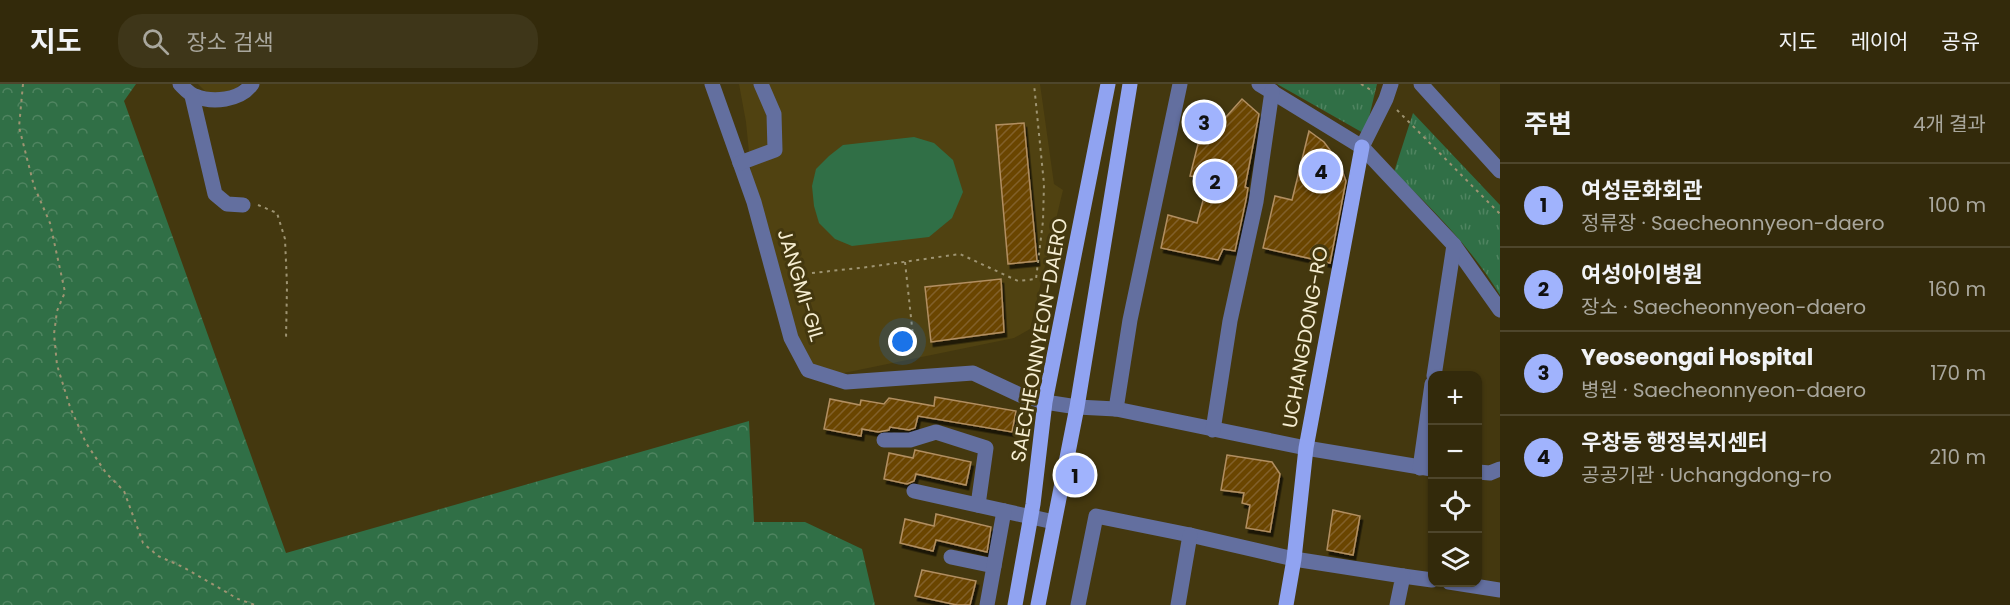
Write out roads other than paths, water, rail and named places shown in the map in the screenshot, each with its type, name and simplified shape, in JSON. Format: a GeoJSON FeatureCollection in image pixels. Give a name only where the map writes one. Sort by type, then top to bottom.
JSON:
{"type":"FeatureCollection","features":[{"type":"Feature","properties":{"kind":"main road","name":"SAECHEONNYEON-DAERO"},"geometry":{"type":"LineString","coordinates":[[1015,605],[1030,518],[1045,402],[1108,84]]}},
{"type":"Feature","properties":{"kind":"main road"},"geometry":{"type":"LineString","coordinates":[[1038,605],[1077,407],[1130,84]]}},
{"type":"Feature","properties":{"kind":"main road","name":"UCHANGDONG-RO"},"geometry":{"type":"LineString","coordinates":[[1286,605],[1294,559],[1306,448],[1362,147]]}},
{"type":"Feature","properties":{"kind":"street"},"geometry":{"type":"LineString","coordinates":[[180,84],[192,96],[212,101],[236,96],[249,89],[252,84]]}},
{"type":"Feature","properties":{"kind":"street","name":"JANGMI-GIL"},"geometry":{"type":"LineString","coordinates":[[712,84],[754,202],[791,338],[808,370],[846,382],[973,372],[1020,395],[1045,402],[1077,407],[1116,409],[1306,448],[1426,468]]}},
{"type":"Feature","properties":{"kind":"street"},"geometry":{"type":"LineString","coordinates":[[740,163],[775,150],[774,114],[761,84]]}},
{"type":"Feature","properties":{"kind":"street"},"geometry":{"type":"LineString","coordinates":[[1116,409],[1131,321],[1180,84]]}},
{"type":"Feature","properties":{"kind":"street"},"geometry":{"type":"LineString","coordinates":[[1420,84],[1500,171]]}},
{"type":"Feature","properties":{"kind":"street"},"geometry":{"type":"LineString","coordinates":[[1213,430],[1230,321],[1256,202],[1266,87],[1362,147],[1454,245],[1500,310]]}},
{"type":"Feature","properties":{"kind":"street","name":"UCHANGDONG-RO"},"geometry":{"type":"LineString","coordinates":[[1362,147],[1388,91]]}},
{"type":"Feature","properties":{"kind":"street"},"geometry":{"type":"LineString","coordinates":[[192,96],[215,194],[227,204],[243,204]]}},
{"type":"Feature","properties":{"kind":"street"},"geometry":{"type":"LineString","coordinates":[[1435,371],[1454,245]]}},
{"type":"Feature","properties":{"kind":"street"},"geometry":{"type":"LineString","coordinates":[[1426,468],[1429,425]]}},
{"type":"Feature","properties":{"kind":"street"},"geometry":{"type":"LineString","coordinates":[[884,440],[910,440],[936,432],[986,448],[978,505]]}},
{"type":"Feature","properties":{"kind":"street"},"geometry":{"type":"LineString","coordinates":[[1482,472],[1490,473],[1500,469]]}},
{"type":"Feature","properties":{"kind":"street"},"geometry":{"type":"LineString","coordinates":[[914,491],[1054,522]]}},
{"type":"Feature","properties":{"kind":"street"},"geometry":{"type":"LineString","coordinates":[[987,605],[1004,511]]}},
{"type":"Feature","properties":{"kind":"street"},"geometry":{"type":"LineString","coordinates":[[1078,605],[1096,516],[1294,559],[1428,579]]}},
{"type":"Feature","properties":{"kind":"street"},"geometry":{"type":"LineString","coordinates":[[1178,605],[1190,535]]}},
{"type":"Feature","properties":{"kind":"street"},"geometry":{"type":"LineString","coordinates":[[951,557],[994,566]]}},
{"type":"Feature","properties":{"kind":"street"},"geometry":{"type":"LineString","coordinates":[[1397,605],[1403,576]]}},
{"type":"Feature","properties":{"kind":"street"},"geometry":{"type":"LineString","coordinates":[[1481,587],[1500,590]]}},
{"type":"Feature","properties":{"kind":"place","name":"Yeoseongai Hospital"},"geometry":{"type":"Point","coordinates":[1204,122]}},
{"type":"Feature","properties":{"kind":"place","name":"우창동 행정복지센터"},"geometry":{"type":"Point","coordinates":[1321,171]}},
{"type":"Feature","properties":{"kind":"place","name":"여성아이병원"},"geometry":{"type":"Point","coordinates":[1215,181]}},
{"type":"Feature","properties":{"kind":"place","name":"여성문화회관"},"geometry":{"type":"Point","coordinates":[1075,475]}}]}
